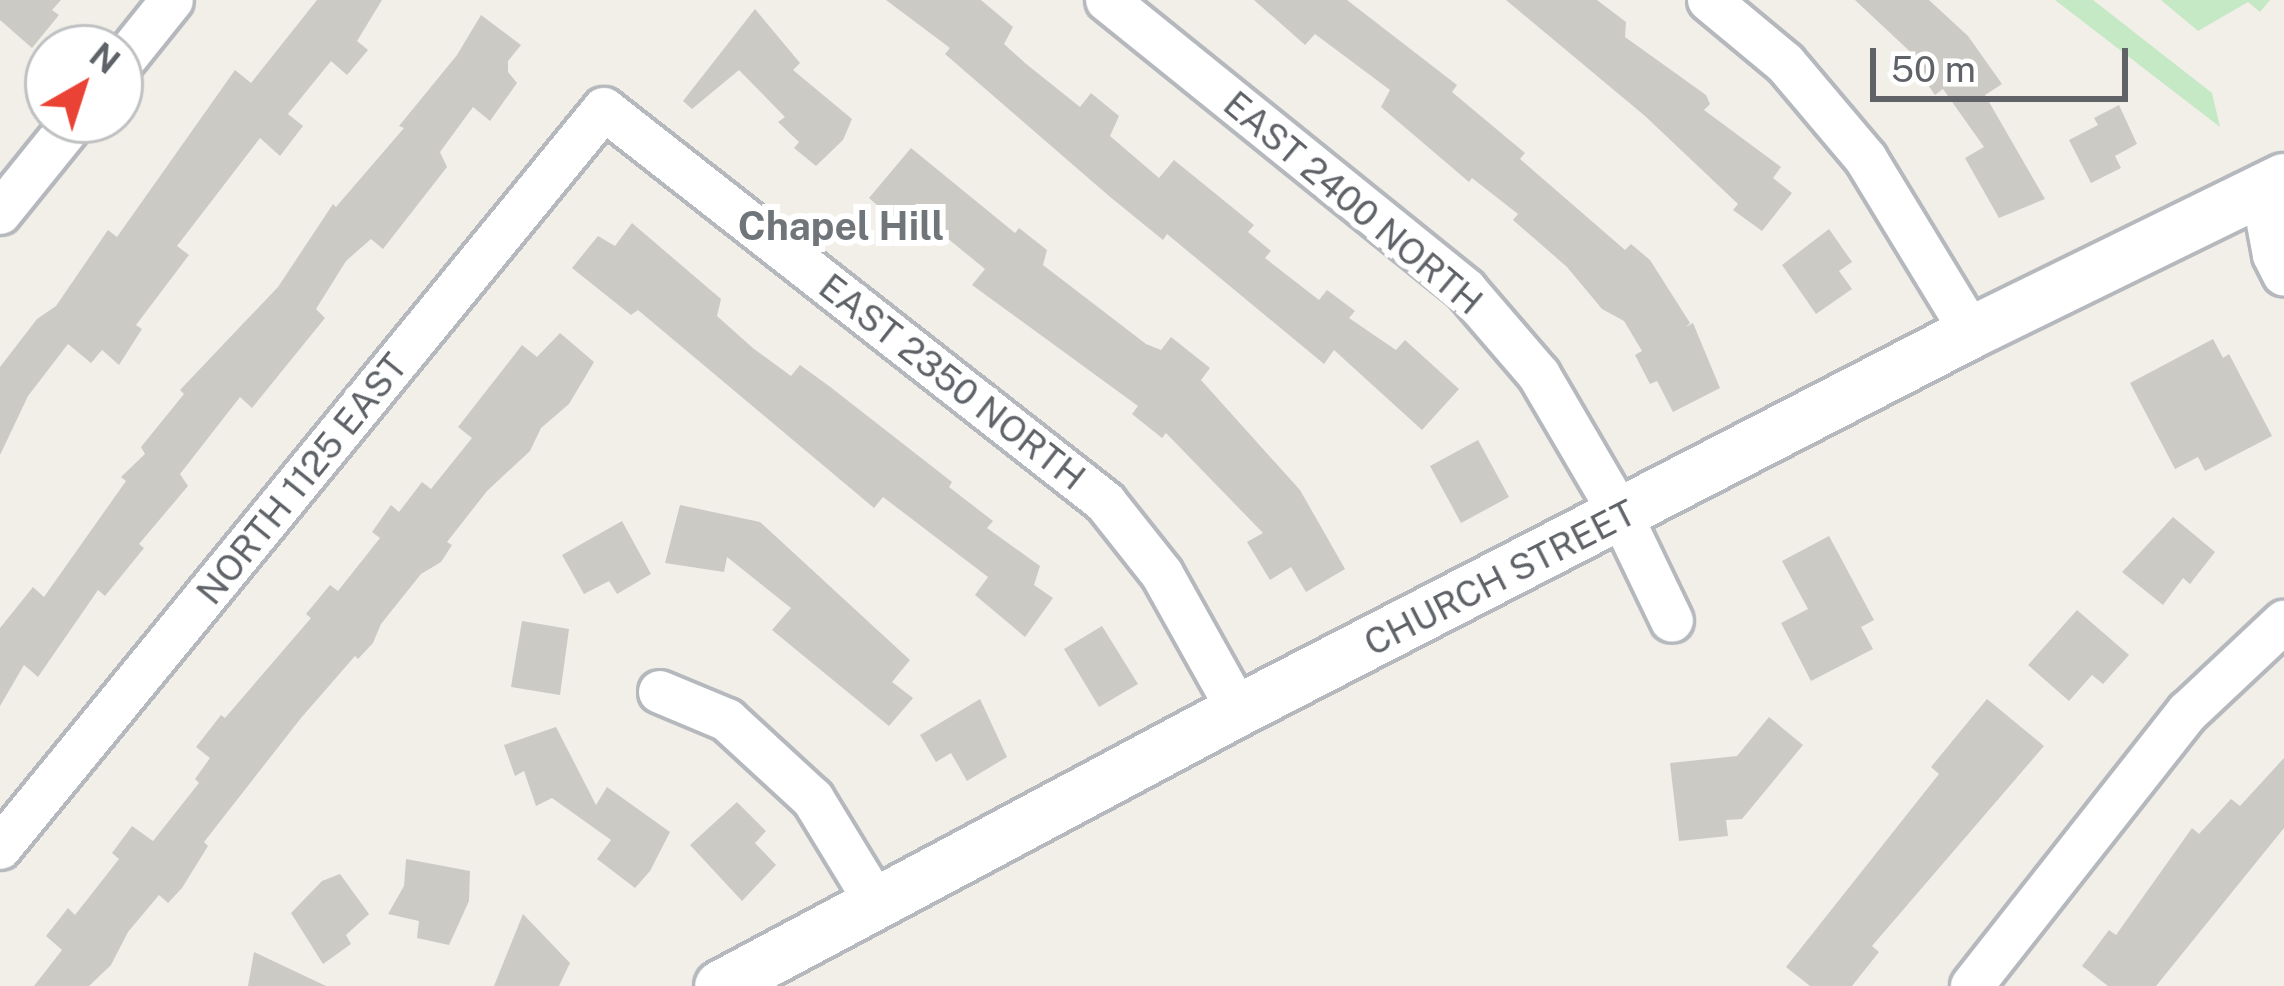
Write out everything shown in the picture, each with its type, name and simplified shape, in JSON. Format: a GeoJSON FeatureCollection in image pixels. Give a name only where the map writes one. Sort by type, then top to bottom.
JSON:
{"type":"FeatureCollection","features":[{"type":"Feature","properties":{"kind":"street"},"geometry":{"type":"LineString","coordinates":[[144,34],[172,0]]}},
{"type":"Feature","properties":{"kind":"street","name":"EAST 2400 NORTH"},"geometry":{"type":"LineString","coordinates":[[1107,0],[1466,290],[1539,375],[1622,517],[1672,621]]}},
{"type":"Feature","properties":{"kind":"street"},"geometry":{"type":"LineString","coordinates":[[1709,0],[1785,63],[1866,159],[1971,332]]}},
{"type":"Feature","properties":{"kind":"street","name":"EAST 2350 NORTH"},"geometry":{"type":"LineString","coordinates":[[604,109],[1105,502],[1162,574],[1238,710]]}},
{"type":"Feature","properties":{"kind":"street","name":"NORTH 1125 EAST"},"geometry":{"type":"LineString","coordinates":[[0,848],[604,109]]}},
{"type":"Feature","properties":{"kind":"street"},"geometry":{"type":"LineString","coordinates":[[0,213],[56,144]]}},
{"type":"Feature","properties":{"kind":"street"},"geometry":{"type":"LineString","coordinates":[[2273,185],[2274,255],[2284,275]]}},
{"type":"Feature","properties":{"kind":"street","name":"CHURCH STREET"},"geometry":{"type":"LineString","coordinates":[[720,986],[878,906],[1238,710],[1622,517],[1971,332],[2273,185]]}},
{"type":"Feature","properties":{"kind":"street"},"geometry":{"type":"LineString","coordinates":[[1972,986],[2188,712],[2284,622]]}},
{"type":"Feature","properties":{"kind":"street"},"geometry":{"type":"LineString","coordinates":[[660,692],[727,720],[813,799],[878,906]]}},
{"type":"Feature","properties":{"kind":"green space"},"geometry":{"type":"Polygon","coordinates":[[[2055,0],[2093,0],[2212,93],[2220,127],[2055,0]]]}},
{"type":"Feature","properties":{"kind":"green space"},"geometry":{"type":"Polygon","coordinates":[[[2161,0],[2270,0],[2260,12],[2248,2],[2198,31],[2161,0]]]}},
{"type":"Feature","properties":{"kind":"building"},"geometry":{"type":"Polygon","coordinates":[[[0,0],[61,0],[52,10],[59,15],[52,24],[24,24],[24,41],[0,20],[0,0]]]}},
{"type":"Feature","properties":{"kind":"building"},"geometry":{"type":"Polygon","coordinates":[[[317,0],[382,0],[357,41],[368,50],[347,75],[331,61],[288,114],[303,126],[280,156],[260,138],[177,246],[189,255],[136,325],[142,329],[119,365],[102,350],[91,363],[68,344],[28,396],[0,455],[0,367],[37,319],[56,306],[108,230],[117,237],[235,70],[251,83],[317,0]]]}},
{"type":"Feature","properties":{"kind":"building"},"geometry":{"type":"Polygon","coordinates":[[[886,0],[981,0],[1013,27],[1004,44],[1025,63],[1080,107],[1091,93],[1119,116],[1110,136],[1159,178],[1174,160],[1254,225],[1248,232],[1271,251],[1265,258],[1319,300],[1327,290],[1355,311],[1349,318],[1396,350],[1405,340],[1459,389],[1422,430],[1334,350],[1324,364],[1167,234],[1163,240],[1109,196],[945,54],[950,48],[886,0]]]}},
{"type":"Feature","properties":{"kind":"building"},"geometry":{"type":"Polygon","coordinates":[[[1254,0],[1347,0],[1457,85],[1452,92],[1525,153],[1520,159],[1625,250],[1631,244],[1650,260],[1690,323],[1686,327],[1693,323],[1720,388],[1673,412],[1657,381],[1650,384],[1635,355],[1642,351],[1624,321],[1602,309],[1567,267],[1513,220],[1518,214],[1472,178],[1469,182],[1381,107],[1390,90],[1315,34],[1305,45],[1254,0]]]}},
{"type":"Feature","properties":{"kind":"building"},"geometry":{"type":"Polygon","coordinates":[[[1506,0],[1597,0],[1626,22],[1625,37],[1706,95],[1710,104],[1704,110],[1781,167],[1773,178],[1792,193],[1762,231],[1733,210],[1738,204],[1645,116],[1506,0]]]}},
{"type":"Feature","properties":{"kind":"building"},"geometry":{"type":"Polygon","coordinates":[[[1855,0],[1929,0],[1968,36],[2002,84],[1985,95],[2045,199],[1999,218],[1965,158],[1984,147],[1943,89],[1935,95],[1914,65],[1920,61],[1855,0]]]}},
{"type":"Feature","properties":{"kind":"building"},"geometry":{"type":"Polygon","coordinates":[[[755,9],[800,63],[793,70],[852,119],[843,140],[816,166],[794,148],[799,142],[778,122],[785,117],[739,70],[692,109],[683,101],[755,9]]]}},
{"type":"Feature","properties":{"kind":"building"},"geometry":{"type":"Polygon","coordinates":[[[481,15],[521,45],[508,61],[508,72],[517,83],[490,121],[473,107],[440,152],[447,167],[383,249],[371,239],[346,261],[316,309],[325,318],[252,408],[240,397],[180,474],[188,486],[139,544],[144,548],[105,596],[98,590],[38,677],[24,665],[0,706],[0,628],[33,587],[44,597],[126,481],[121,477],[145,454],[141,447],[184,394],[180,390],[278,287],[333,204],[336,207],[404,128],[399,126],[457,55],[481,15]]]}},
{"type":"Feature","properties":{"kind":"building"},"geometry":{"type":"Polygon","coordinates":[[[2119,105],[2137,144],[2115,156],[2121,168],[2091,183],[2069,140],[2098,125],[2094,118],[2119,105]]]}},
{"type":"Feature","properties":{"kind":"building"},"geometry":{"type":"Polygon","coordinates":[[[911,148],[1015,233],[1019,228],[1047,250],[1043,265],[1146,344],[1161,350],[1171,337],[1210,368],[1201,380],[1300,490],[1345,569],[1306,592],[1291,567],[1270,580],[1247,542],[1263,533],[1166,433],[1162,438],[1132,414],[1138,406],[972,285],[985,269],[930,224],[926,230],[901,209],[893,219],[869,198],[911,148]]]}},
{"type":"Feature","properties":{"kind":"building"},"geometry":{"type":"Polygon","coordinates":[[[632,223],[721,299],[717,316],[754,349],[791,376],[800,365],[829,386],[952,482],[949,487],[993,521],[987,528],[1040,566],[1034,585],[1053,598],[1025,637],[975,595],[988,577],[883,497],[874,508],[638,310],[631,315],[572,268],[598,236],[615,246],[632,223]]]}},
{"type":"Feature","properties":{"kind":"building"},"geometry":{"type":"Polygon","coordinates":[[[1829,229],[1852,262],[1839,271],[1852,289],[1816,314],[1782,265],[1829,229]]]}},
{"type":"Feature","properties":{"kind":"building"},"geometry":{"type":"Polygon","coordinates":[[[560,333],[594,362],[569,404],[541,428],[530,451],[487,491],[447,542],[452,545],[441,562],[421,574],[381,624],[373,643],[358,659],[355,656],[301,718],[204,842],[208,846],[182,888],[168,903],[159,895],[128,932],[111,965],[89,986],[34,986],[62,950],[46,936],[68,908],[75,915],[119,859],[112,853],[132,826],[153,841],[199,783],[195,779],[210,758],[196,747],[221,715],[225,718],[311,618],[306,614],[330,585],[338,591],[380,538],[372,532],[391,505],[399,512],[422,482],[431,489],[472,438],[458,427],[522,345],[537,357],[560,333]]]}},
{"type":"Feature","properties":{"kind":"building"},"geometry":{"type":"Polygon","coordinates":[[[2213,339],[2223,358],[2229,354],[2272,436],[2205,471],[2198,457],[2175,469],[2130,383],[2213,339]]]}},
{"type":"Feature","properties":{"kind":"building"},"geometry":{"type":"Polygon","coordinates":[[[1478,440],[1509,497],[1461,523],[1430,466],[1478,440]]]}},
{"type":"Feature","properties":{"kind":"building"},"geometry":{"type":"Polygon","coordinates":[[[680,505],[760,522],[910,660],[892,682],[913,698],[889,726],[772,630],[791,608],[727,557],[724,572],[665,563],[680,505]]]}},
{"type":"Feature","properties":{"kind":"building"},"geometry":{"type":"Polygon","coordinates":[[[2173,517],[2215,552],[2190,584],[2183,578],[2163,605],[2122,572],[2173,517]]]}},
{"type":"Feature","properties":{"kind":"building"},"geometry":{"type":"Polygon","coordinates":[[[622,521],[651,574],[617,594],[609,581],[584,594],[562,555],[622,521]]]}},
{"type":"Feature","properties":{"kind":"building"},"geometry":{"type":"Polygon","coordinates":[[[1829,536],[1874,620],[1861,627],[1873,649],[1811,681],[1781,623],[1808,609],[1782,561],[1829,536]]]}},
{"type":"Feature","properties":{"kind":"building"},"geometry":{"type":"Polygon","coordinates":[[[2077,610],[2129,655],[2103,684],[2092,675],[2069,701],[2028,665],[2077,610]]]}},
{"type":"Feature","properties":{"kind":"building"},"geometry":{"type":"Polygon","coordinates":[[[522,621],[569,629],[560,695],[511,687],[522,621]]]}},
{"type":"Feature","properties":{"kind":"building"},"geometry":{"type":"Polygon","coordinates":[[[1102,626],[1138,684],[1099,707],[1064,649],[1102,626]]]}},
{"type":"Feature","properties":{"kind":"building"},"geometry":{"type":"Polygon","coordinates":[[[980,699],[1007,757],[967,781],[951,753],[936,762],[920,735],[980,699]]]}},
{"type":"Feature","properties":{"kind":"building"},"geometry":{"type":"Polygon","coordinates":[[[1987,699],[2044,746],[1872,946],[1879,952],[1852,986],[1810,986],[1786,967],[1939,774],[1931,767],[1987,699]]]}},
{"type":"Feature","properties":{"kind":"building"},"geometry":{"type":"Polygon","coordinates":[[[1769,717],[1803,745],[1742,819],[1726,820],[1728,836],[1679,841],[1670,763],[1737,756],[1769,717]]]}},
{"type":"Feature","properties":{"kind":"building"},"geometry":{"type":"Polygon","coordinates":[[[556,727],[596,805],[607,787],[670,832],[650,871],[635,888],[597,859],[611,840],[552,798],[536,806],[524,771],[515,776],[504,745],[556,727]]]}},
{"type":"Feature","properties":{"kind":"building"},"geometry":{"type":"Polygon","coordinates":[[[2284,758],[2284,828],[2156,986],[2108,986],[2082,966],[2109,930],[2116,935],[2192,828],[2199,834],[2231,799],[2240,806],[2284,758]]]}},
{"type":"Feature","properties":{"kind":"building"},"geometry":{"type":"Polygon","coordinates":[[[737,802],[766,831],[755,843],[776,865],[742,901],[690,845],[737,802]]]}},
{"type":"Feature","properties":{"kind":"building"},"geometry":{"type":"Polygon","coordinates":[[[406,859],[470,871],[469,901],[449,945],[417,938],[419,921],[388,914],[404,886],[406,859]]]}},
{"type":"Feature","properties":{"kind":"building"},"geometry":{"type":"Polygon","coordinates":[[[340,874],[369,914],[346,935],[351,944],[323,964],[291,913],[322,881],[340,874]]]}},
{"type":"Feature","properties":{"kind":"building"},"geometry":{"type":"Polygon","coordinates":[[[523,914],[570,963],[559,986],[494,986],[523,914]]]}},
{"type":"Feature","properties":{"kind":"building"},"geometry":{"type":"Polygon","coordinates":[[[254,952],[326,986],[248,986],[254,952]]]}},
{"type":"Feature","properties":{"kind":"district","name":"Chapel Hill"},"geometry":{"type":"Point","coordinates":[841,226]}}]}
